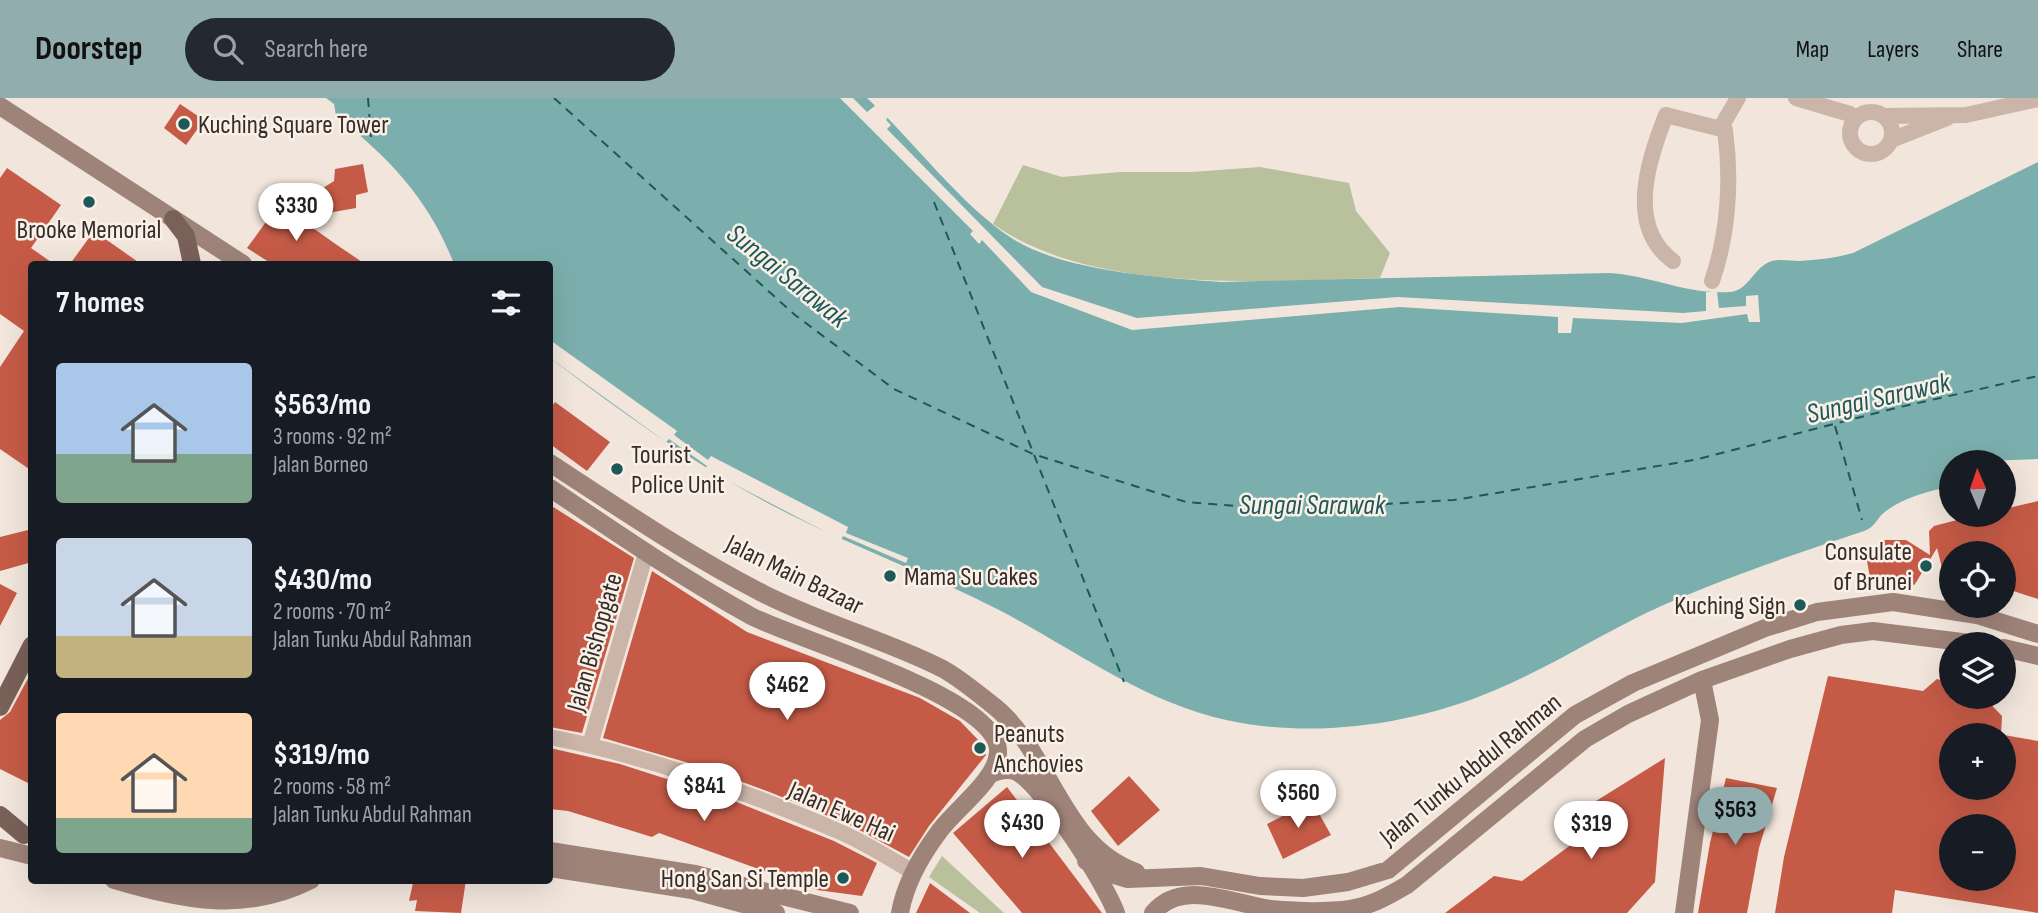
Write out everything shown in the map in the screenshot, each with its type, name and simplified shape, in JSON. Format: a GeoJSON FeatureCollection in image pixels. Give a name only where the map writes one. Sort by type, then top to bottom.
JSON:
{"type":"FeatureCollection","features":[{"type":"Feature","properties":{"kind":"main road"},"geometry":{"type":"LineString","coordinates":[[0,106],[238,261]]}},
{"type":"Feature","properties":{"kind":"main road"},"geometry":{"type":"LineString","coordinates":[[173,219],[186,236],[191,261]]}},
{"type":"Feature","properties":{"kind":"main road","name":"Jalan Main Bazaar"},"geometry":{"type":"LineString","coordinates":[[553,465],[656,532],[762,593],[945,670],[994,705],[1037,762],[1082,834],[1098,852],[1135,872],[1168,877]]}},
{"type":"Feature","properties":{"kind":"main road","name":"Jalan Main Bazaar"},"geometry":{"type":"LineString","coordinates":[[553,490],[646,553],[753,617],[943,695],[979,721],[998,744],[998,754],[991,774]]}},
{"type":"Feature","properties":{"kind":"main road","name":"Jalan Tunku Abdul Rahman"},"geometry":{"type":"LineString","coordinates":[[1086,861],[1101,871],[1128,879],[1201,876],[1260,886],[1303,888],[1348,882],[1388,870],[1575,715],[1633,683],[1765,628],[1816,612],[1893,602],[1977,615],[2038,634]]}},
{"type":"Feature","properties":{"kind":"main road","name":"Jalan Tunku Abdul Rahman"},"geometry":{"type":"LineString","coordinates":[[1153,913],[1162,902],[1175,897],[1205,895],[1271,909],[1340,911],[1374,905],[1407,885],[1585,739],[1628,714],[1702,680],[1790,649],[1852,634],[1873,631],[1939,639]]}},
{"type":"Feature","properties":{"kind":"main road"},"geometry":{"type":"LineString","coordinates":[[2016,651],[2038,656]]}},
{"type":"Feature","properties":{"kind":"main road"},"geometry":{"type":"LineString","coordinates":[[0,707],[28,653]]}},
{"type":"Feature","properties":{"kind":"main road"},"geometry":{"type":"LineString","coordinates":[[1684,913],[1710,720],[1702,680]]}},
{"type":"Feature","properties":{"kind":"main road"},"geometry":{"type":"LineString","coordinates":[[1037,762],[1038,789]]}},
{"type":"Feature","properties":{"kind":"main road"},"geometry":{"type":"LineString","coordinates":[[900,913],[902,897],[913,872],[939,832],[991,774],[1000,770],[1016,772],[1038,789],[1108,893],[1116,913]]}},
{"type":"Feature","properties":{"kind":"main road"},"geometry":{"type":"LineString","coordinates":[[0,815],[28,837]]}},
{"type":"Feature","properties":{"kind":"main road"},"geometry":{"type":"LineString","coordinates":[[0,829],[28,837]]}},
{"type":"Feature","properties":{"kind":"main road"},"geometry":{"type":"LineString","coordinates":[[0,848],[28,855]]}},
{"type":"Feature","properties":{"kind":"main road"},"geometry":{"type":"LineString","coordinates":[[553,851],[695,874],[850,913]]}},
{"type":"Feature","properties":{"kind":"main road"},"geometry":{"type":"LineString","coordinates":[[553,868],[692,890],[776,913]]}},
{"type":"Feature","properties":{"kind":"main road"},"geometry":{"type":"LineString","coordinates":[[128,884],[169,896],[230,908],[254,907],[292,893],[304,884]]}},
{"type":"Feature","properties":{"kind":"main road"},"geometry":{"type":"LineString","coordinates":[[182,884],[225,894],[265,888],[272,884]]}},
{"type":"Feature","properties":{"kind":"street"},"geometry":{"type":"LineString","coordinates":[[1721,127],[1738,98]]}},
{"type":"Feature","properties":{"kind":"street"},"geometry":{"type":"LineString","coordinates":[[1796,98],[1850,114],[1922,106],[1949,117]]}},
{"type":"Feature","properties":{"kind":"street"},"geometry":{"type":"LineString","coordinates":[[1869,111],[1849,137],[1860,152],[1878,153],[1891,140],[1949,117],[2011,101],[2038,99]]}},
{"type":"Feature","properties":{"kind":"street"},"geometry":{"type":"LineString","coordinates":[[1869,111],[1893,131],[1891,140]]}},
{"type":"Feature","properties":{"kind":"street"},"geometry":{"type":"LineString","coordinates":[[1673,261],[1660,252],[1643,216],[1652,150],[1666,115],[1725,130],[1728,156],[1723,247],[1712,281]]}},
{"type":"Feature","properties":{"kind":"street","name":"Jalan Bishopgate"},"geometry":{"type":"LineString","coordinates":[[590,745],[646,553]]}},
{"type":"Feature","properties":{"kind":"street","name":"Jalan Ewe Hai"},"geometry":{"type":"LineString","coordinates":[[553,738],[590,745],[716,785],[840,832],[913,872]]}},
{"type":"Feature","properties":{"kind":"green space"},"geometry":{"type":"Polygon","coordinates":[[[1023,165],[1062,177],[1260,167],[1349,183],[1356,211],[1390,253],[1380,278],[1284,281],[1180,279],[1128,273],[1079,263],[1034,247],[993,224],[1023,165]]]}},
{"type":"Feature","properties":{"kind":"green space"},"geometry":{"type":"Polygon","coordinates":[[[942,856],[1004,913],[980,913],[929,877],[942,856]]]}},
{"type":"Feature","properties":{"kind":"water","name":"Sungai Sarawak"},"geometry":{"type":"Polygon","coordinates":[[[326,98],[867,98],[974,208],[1013,239],[1034,250],[1058,259],[1114,271],[1221,282],[1608,273],[1699,291],[1737,291],[1772,261],[1813,260],[1853,253],[2038,162],[2038,459],[2016,460],[2016,450],[1939,450],[1939,489],[1893,506],[1868,529],[1673,601],[1532,673],[1462,703],[1396,720],[1327,728],[1259,726],[1226,720],[1196,712],[1139,688],[977,599],[791,515],[697,462],[637,422],[553,360],[553,261],[453,261],[433,220],[406,182],[390,164],[336,116],[334,104],[326,98]]]}},
{"type":"Feature","properties":{"kind":"pier"},"geometry":{"type":"Polygon","coordinates":[[[840,98],[853,98],[867,112],[876,105],[888,117],[886,120],[891,125],[887,129],[1042,287],[1137,318],[1398,297],[1683,313],[1706,311],[1706,292],[1717,292],[1719,308],[1746,306],[1746,296],[1758,295],[1760,322],[1749,322],[1747,314],[1682,323],[1573,318],[1571,333],[1558,333],[1558,317],[1400,307],[1132,330],[1031,292],[982,240],[979,244],[970,234],[973,231],[840,98]]]}},
{"type":"Feature","properties":{"kind":"pier"},"geometry":{"type":"Polygon","coordinates":[[[553,342],[677,431],[674,435],[708,460],[711,456],[848,527],[846,533],[908,558],[906,563],[843,536],[841,540],[705,469],[707,466],[669,439],[666,442],[553,360],[553,342]]]}},
{"type":"Feature","properties":{"kind":"building","name":"Kuching Square Tower"},"geometry":{"type":"Polygon","coordinates":[[[180,104],[204,120],[186,145],[164,128],[180,104]]]}},
{"type":"Feature","properties":{"kind":"building"},"geometry":{"type":"Polygon","coordinates":[[[363,164],[368,192],[356,195],[356,208],[328,213],[323,188],[334,181],[335,169],[363,164]]]}},
{"type":"Feature","properties":{"kind":"building"},"geometry":{"type":"Polygon","coordinates":[[[7,168],[61,205],[31,248],[50,261],[28,261],[28,468],[0,449],[0,367],[24,331],[0,314],[0,178],[7,168]]]}},
{"type":"Feature","properties":{"kind":"building"},"geometry":{"type":"Polygon","coordinates":[[[279,204],[361,261],[267,261],[247,248],[279,204]]]}},
{"type":"Feature","properties":{"kind":"building"},"geometry":{"type":"Polygon","coordinates":[[[94,231],[137,261],[72,261],[94,231]]]}},
{"type":"Feature","properties":{"kind":"building"},"geometry":{"type":"Polygon","coordinates":[[[555,402],[610,442],[587,471],[553,446],[555,402]]]}},
{"type":"Feature","properties":{"kind":"building"},"geometry":{"type":"Polygon","coordinates":[[[2038,501],[2038,599],[2016,592],[2016,541],[1939,541],[1939,556],[1937,548],[1915,584],[1906,591],[1880,589],[1870,578],[1867,561],[1869,554],[1884,540],[1906,540],[1930,555],[1929,531],[1934,526],[2016,527],[2016,506],[2038,501]]]}},
{"type":"Feature","properties":{"kind":"building"},"geometry":{"type":"Polygon","coordinates":[[[553,507],[634,558],[582,733],[553,728],[553,507]]]}},
{"type":"Feature","properties":{"kind":"building"},"geometry":{"type":"Polygon","coordinates":[[[28,530],[28,563],[0,571],[0,537],[28,530]]]}},
{"type":"Feature","properties":{"kind":"building"},"geometry":{"type":"Polygon","coordinates":[[[652,571],[747,632],[920,698],[960,721],[983,745],[986,755],[929,826],[909,857],[852,826],[772,793],[699,766],[603,738],[652,571]]]}},
{"type":"Feature","properties":{"kind":"building"},"geometry":{"type":"Polygon","coordinates":[[[0,584],[17,593],[0,626],[0,584]]]}},
{"type":"Feature","properties":{"kind":"building"},"geometry":{"type":"Polygon","coordinates":[[[1828,676],[1923,691],[1937,679],[1939,709],[1995,709],[2002,716],[2002,723],[1939,723],[1939,800],[2016,800],[2016,737],[2038,741],[2038,913],[1895,890],[1892,913],[1775,913],[1784,857],[1828,676]]]}},
{"type":"Feature","properties":{"kind":"building"},"geometry":{"type":"Polygon","coordinates":[[[28,678],[28,783],[0,769],[0,720],[10,712],[28,678]]]}},
{"type":"Feature","properties":{"kind":"building"},"geometry":{"type":"Polygon","coordinates":[[[553,749],[620,764],[729,799],[834,841],[877,863],[862,896],[817,890],[659,833],[652,837],[568,811],[553,809],[553,749]]]}},
{"type":"Feature","properties":{"kind":"building"},"geometry":{"type":"Polygon","coordinates":[[[1665,758],[1655,882],[1627,913],[1445,913],[1494,876],[1522,881],[1591,830],[1596,801],[1665,758]]]}},
{"type":"Feature","properties":{"kind":"building"},"geometry":{"type":"Polygon","coordinates":[[[1129,776],[1160,810],[1118,846],[1091,811],[1129,776]]]}},
{"type":"Feature","properties":{"kind":"building"},"geometry":{"type":"Polygon","coordinates":[[[1726,778],[1777,788],[1759,848],[1747,913],[1698,913],[1710,843],[1726,778]]]}},
{"type":"Feature","properties":{"kind":"building"},"geometry":{"type":"Polygon","coordinates":[[[1007,787],[1102,913],[1022,913],[953,833],[1007,787]]]}},
{"type":"Feature","properties":{"kind":"building"},"geometry":{"type":"Polygon","coordinates":[[[1312,801],[1331,835],[1283,859],[1267,824],[1312,801]]]}},
{"type":"Feature","properties":{"kind":"building"},"geometry":{"type":"Polygon","coordinates":[[[930,883],[970,913],[916,913],[930,883]]]}},
{"type":"Feature","properties":{"kind":"building"},"geometry":{"type":"Polygon","coordinates":[[[413,884],[465,884],[461,913],[415,911],[417,900],[409,901],[413,884]]]}},
{"type":"Feature","properties":{"kind":"ferry route"},"geometry":{"type":"LineString","coordinates":[[368,98],[371,137]]}},
{"type":"Feature","properties":{"kind":"ferry route"},"geometry":{"type":"LineString","coordinates":[[554,98],[795,315],[894,389],[1033,454],[1186,502],[1284,510],[1454,500],[1694,460],[1900,407],[2038,376]]}},
{"type":"Feature","properties":{"kind":"ferry route"},"geometry":{"type":"LineString","coordinates":[[934,202],[1124,682]]}},
{"type":"Feature","properties":{"kind":"ferry route"},"geometry":{"type":"LineString","coordinates":[[1835,426],[1862,520]]}},
{"type":"Feature","properties":{"kind":"place","name":"Kuching Square Tower"},"geometry":{"type":"Point","coordinates":[184,124]}},
{"type":"Feature","properties":{"kind":"place","name":"Brooke Memorial"},"geometry":{"type":"Point","coordinates":[89,202]}},
{"type":"Feature","properties":{"kind":"place","name":"Tourist Police Unit"},"geometry":{"type":"Point","coordinates":[617,469]}},
{"type":"Feature","properties":{"kind":"place","name":"Consulate of Brunei"},"geometry":{"type":"Point","coordinates":[1926,566]}},
{"type":"Feature","properties":{"kind":"place","name":"Mama Su Cakes"},"geometry":{"type":"Point","coordinates":[890,576]}},
{"type":"Feature","properties":{"kind":"place","name":"Kuching Sign"},"geometry":{"type":"Point","coordinates":[1800,605]}},
{"type":"Feature","properties":{"kind":"place","name":"Peanuts Anchovies"},"geometry":{"type":"Point","coordinates":[980,748]}},
{"type":"Feature","properties":{"kind":"place","name":"Hong San Si Temple"},"geometry":{"type":"Point","coordinates":[843,878]}}]}
